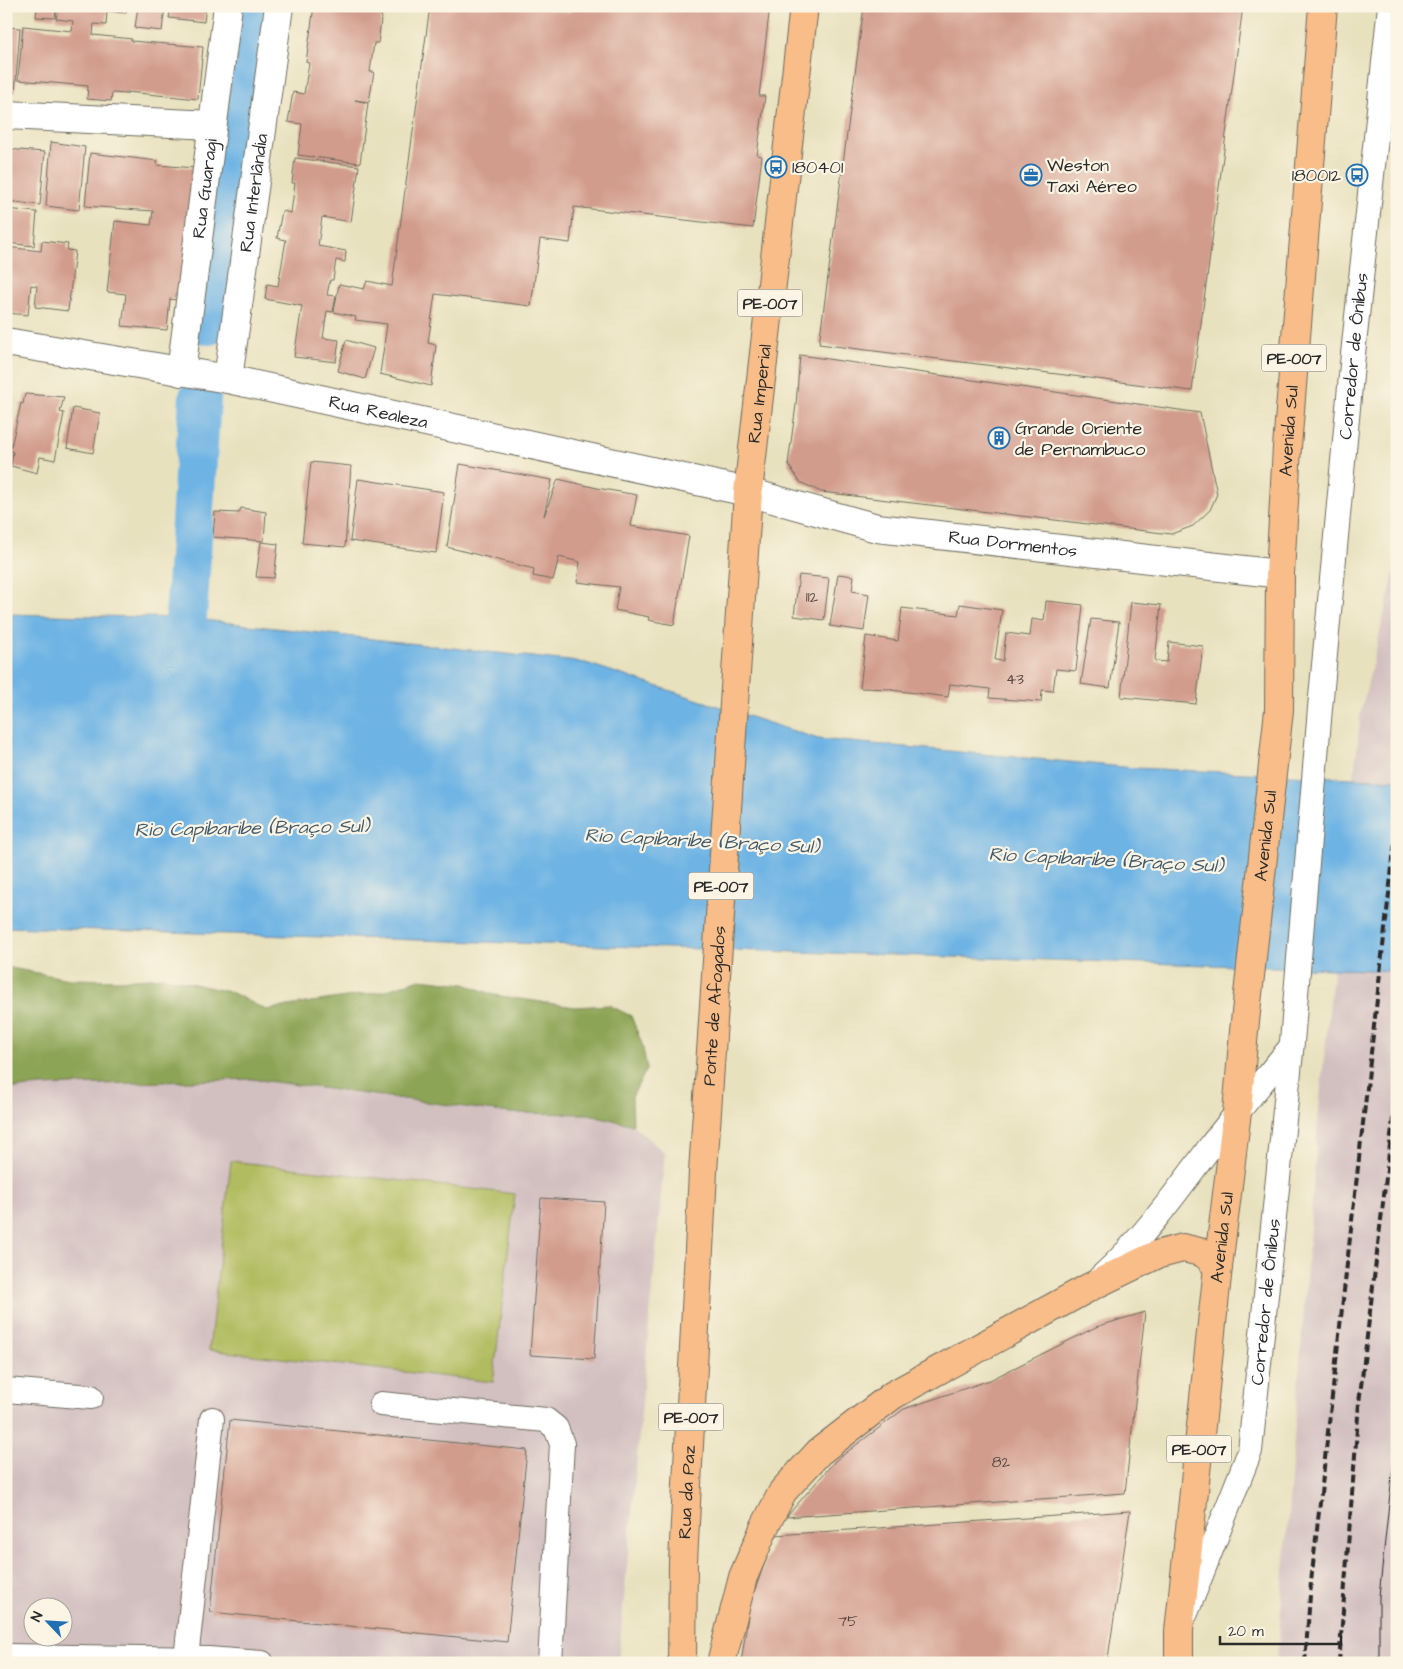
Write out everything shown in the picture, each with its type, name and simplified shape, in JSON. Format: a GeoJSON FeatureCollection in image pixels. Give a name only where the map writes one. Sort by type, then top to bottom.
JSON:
{"type":"FeatureCollection","features":[{"type":"Feature","properties":{"kind":"highway","name":"Rua Imperial"},"geometry":{"type":"LineString","coordinates":[[740,601],[748,492],[804,6]]}},
{"type":"Feature","properties":{"kind":"highway","name":"Avenida Sul"},"geometry":{"type":"LineString","coordinates":[[1179,1663],[1179,1631],[1218,1267],[1237,1112],[1244,1030],[1279,710],[1280,574],[1287,447],[1323,6]]}},
{"type":"Feature","properties":{"kind":"highway","name":"Ponte de Afogados"},"geometry":{"type":"LineString","coordinates":[[703,1172],[740,601]]}},
{"type":"Feature","properties":{"kind":"highway","name":"Rua da Paz"},"geometry":{"type":"LineString","coordinates":[[682,1663],[684,1562],[703,1172]]}},
{"type":"Feature","properties":{"kind":"highway"},"geometry":{"type":"LineString","coordinates":[[721,1663],[743,1577],[765,1526],[783,1491],[819,1452],[893,1395],[1090,1287],[1156,1255],[1183,1248],[1204,1253],[1218,1267]]}},
{"type":"Feature","properties":{"kind":"street","name":"Rua Guaragi"},"geometry":{"type":"LineString","coordinates":[[181,372],[228,6]]}},
{"type":"Feature","properties":{"kind":"street","name":"Rua Interlândia"},"geometry":{"type":"LineString","coordinates":[[228,379],[278,6]]}},
{"type":"Feature","properties":{"kind":"street"},"geometry":{"type":"LineString","coordinates":[[6,115],[212,125]]}},
{"type":"Feature","properties":{"kind":"street","name":"Rua Realeza"},"geometry":{"type":"LineString","coordinates":[[6,342],[228,379],[748,492]]}},
{"type":"Feature","properties":{"kind":"street","name":"Rua Dormentos"},"geometry":{"type":"LineString","coordinates":[[748,492],[878,528],[1280,574]]}},
{"type":"Feature","properties":{"kind":"lane","name":"Corredor de Ônibus"},"geometry":{"type":"LineString","coordinates":[[1179,1631],[1250,1451],[1292,1044],[1320,708],[1352,364],[1390,6]]}},
{"type":"Feature","properties":{"kind":"lane"},"geometry":{"type":"LineString","coordinates":[[1090,1287],[1116,1264],[1160,1213],[1292,1044]]}},
{"type":"Feature","properties":{"kind":"lane"},"geometry":{"type":"LineString","coordinates":[[6,1390],[91,1397]]}},
{"type":"Feature","properties":{"kind":"lane"},"geometry":{"type":"LineString","coordinates":[[382,1404],[546,1420],[556,1428],[562,1444],[550,1663]]}},
{"type":"Feature","properties":{"kind":"lane"},"geometry":{"type":"LineString","coordinates":[[186,1659],[212,1419]]}},
{"type":"Feature","properties":{"kind":"lane"},"geometry":{"type":"LineString","coordinates":[[6,1656],[186,1659],[262,1663]]}},
{"type":"Feature","properties":{"kind":"shaded area"},"geometry":{"type":"Polygon","coordinates":[[[1397,561],[1397,1663],[1277,1663],[1320,1096],[1361,711],[1397,561]]]}},
{"type":"Feature","properties":{"kind":"shaded area"},"geometry":{"type":"Polygon","coordinates":[[[252,1079],[510,1113],[589,1114],[633,1125],[665,1153],[618,1663],[6,1663],[6,1089],[42,1086],[252,1079]]]}},
{"type":"Feature","properties":{"kind":"green space"},"geometry":{"type":"Polygon","coordinates":[[[6,967],[69,979],[120,980],[165,977],[233,993],[266,1010],[381,992],[420,979],[465,984],[494,995],[575,1007],[609,1005],[631,1016],[642,1044],[647,1068],[632,1097],[633,1125],[589,1114],[510,1113],[252,1079],[42,1086],[6,1089],[6,967]]]}},
{"type":"Feature","properties":{"kind":"green space"},"geometry":{"type":"Polygon","coordinates":[[[231,1161],[515,1194],[493,1382],[209,1350],[231,1161]]]}},
{"type":"Feature","properties":{"kind":"water","name":"Rio Capibaribe (Braço Sul)"},"geometry":{"type":"Polygon","coordinates":[[[6,614],[186,618],[586,663],[818,739],[1135,768],[1397,780],[1397,971],[6,927],[6,614]]]}},
{"type":"Feature","properties":{"kind":"building"},"geometry":{"type":"Polygon","coordinates":[[[37,6],[56,6],[55,18],[36,17],[37,6]]]}},
{"type":"Feature","properties":{"kind":"building"},"geometry":{"type":"Polygon","coordinates":[[[58,6],[127,6],[126,13],[107,11],[106,25],[94,24],[93,35],[132,39],[131,41],[203,47],[198,99],[127,92],[127,94],[112,93],[111,101],[87,99],[88,86],[18,80],[23,26],[72,31],[73,21],[56,19],[58,6]]]}},
{"type":"Feature","properties":{"kind":"building"},"geometry":{"type":"Polygon","coordinates":[[[138,6],[165,6],[162,31],[135,28],[138,6]]]}},
{"type":"Feature","properties":{"kind":"building"},"geometry":{"type":"Polygon","coordinates":[[[171,6],[206,6],[204,22],[169,18],[171,6]]]}},
{"type":"Feature","properties":{"kind":"building"},"geometry":{"type":"Polygon","coordinates":[[[314,6],[379,6],[378,11],[382,12],[378,43],[374,43],[370,72],[374,72],[369,102],[355,100],[368,103],[360,163],[298,155],[302,124],[288,122],[293,92],[304,94],[309,63],[306,62],[314,6]]]}},
{"type":"Feature","properties":{"kind":"building"},"geometry":{"type":"Polygon","coordinates":[[[430,6],[529,6],[569,12],[570,6],[770,6],[759,96],[765,96],[757,155],[762,156],[753,228],[574,207],[570,243],[540,239],[531,306],[435,294],[428,343],[436,345],[431,386],[380,374],[387,324],[355,320],[356,317],[334,312],[339,284],[364,289],[367,281],[392,286],[430,6]]]}},
{"type":"Feature","properties":{"kind":"building","name":"Weston Taxi Aéreo"},"geometry":{"type":"Polygon","coordinates":[[[864,6],[1243,6],[1192,391],[819,344],[864,6]]]}},
{"type":"Feature","properties":{"kind":"building"},"geometry":{"type":"Polygon","coordinates":[[[6,27],[20,28],[15,93],[6,92],[6,27]]]}},
{"type":"Feature","properties":{"kind":"building"},"geometry":{"type":"Polygon","coordinates":[[[51,142],[85,147],[79,210],[46,206],[51,142]]]}},
{"type":"Feature","properties":{"kind":"building"},"geometry":{"type":"Polygon","coordinates":[[[6,149],[45,152],[40,205],[6,201],[6,149]]]}},
{"type":"Feature","properties":{"kind":"building"},"geometry":{"type":"Polygon","coordinates":[[[90,153],[158,161],[157,165],[195,168],[181,301],[170,299],[167,330],[122,326],[126,294],[107,292],[115,221],[151,225],[153,211],[85,206],[90,153]]]}},
{"type":"Feature","properties":{"kind":"building"},"geometry":{"type":"Polygon","coordinates":[[[295,158],[359,166],[351,222],[322,217],[318,246],[346,251],[345,262],[336,260],[333,280],[330,280],[327,295],[336,296],[333,312],[327,311],[323,338],[339,340],[336,362],[294,357],[302,306],[265,299],[267,284],[278,286],[286,240],[277,238],[282,211],[291,213],[295,183],[292,183],[295,158]]]}},
{"type":"Feature","properties":{"kind":"building"},"geometry":{"type":"Polygon","coordinates":[[[6,209],[37,212],[34,246],[6,243],[6,209]]]}},
{"type":"Feature","properties":{"kind":"building"},"geometry":{"type":"Polygon","coordinates":[[[42,241],[68,244],[67,250],[75,251],[68,311],[35,307],[37,286],[31,285],[28,315],[6,313],[6,247],[41,251],[42,241]]]}},
{"type":"Feature","properties":{"kind":"building"},"geometry":{"type":"Polygon","coordinates":[[[346,340],[374,348],[365,379],[338,371],[346,340]]]}},
{"type":"Feature","properties":{"kind":"building","name":"Grande Oriente de Pernambuco"},"geometry":{"type":"Polygon","coordinates":[[[800,355],[1200,413],[1217,494],[1210,510],[1193,526],[1171,534],[821,492],[800,482],[788,464],[800,355]]]}},
{"type":"Feature","properties":{"kind":"building"},"geometry":{"type":"Polygon","coordinates":[[[25,394],[64,397],[60,412],[64,413],[55,460],[40,457],[37,473],[11,466],[13,452],[10,451],[21,403],[23,404],[25,394]]]}},
{"type":"Feature","properties":{"kind":"building"},"geometry":{"type":"Polygon","coordinates":[[[73,408],[100,413],[93,453],[67,448],[73,408]]]}},
{"type":"Feature","properties":{"kind":"building"},"geometry":{"type":"Polygon","coordinates":[[[311,462],[351,466],[345,547],[302,543],[311,462]]]}},
{"type":"Feature","properties":{"kind":"building"},"geometry":{"type":"Polygon","coordinates":[[[460,464],[552,480],[544,516],[558,479],[637,495],[631,526],[689,536],[674,625],[648,620],[649,617],[615,610],[619,587],[577,582],[580,562],[559,557],[553,580],[533,576],[534,569],[447,547],[460,464]]]}},
{"type":"Feature","properties":{"kind":"building"},"geometry":{"type":"Polygon","coordinates":[[[358,479],[444,492],[436,553],[350,541],[358,479]]]}},
{"type":"Feature","properties":{"kind":"building"},"geometry":{"type":"Polygon","coordinates":[[[241,508],[266,512],[264,541],[213,537],[215,512],[239,513],[241,508]]]}},
{"type":"Feature","properties":{"kind":"building"},"geometry":{"type":"Polygon","coordinates":[[[261,542],[278,544],[274,578],[256,577],[261,542]]]}},
{"type":"Feature","properties":{"kind":"building"},"geometry":{"type":"Polygon","coordinates":[[[838,574],[854,576],[852,591],[869,594],[864,631],[830,626],[838,574]]]}},
{"type":"Feature","properties":{"kind":"building"},"geometry":{"type":"Polygon","coordinates":[[[799,575],[829,578],[824,620],[794,616],[799,575]]]}},
{"type":"Feature","properties":{"kind":"building"},"geometry":{"type":"Polygon","coordinates":[[[1046,601],[1083,605],[1076,671],[1056,669],[1053,691],[1042,690],[1041,702],[989,698],[990,689],[950,684],[948,697],[892,689],[860,688],[866,636],[898,641],[902,608],[958,615],[960,604],[1002,610],[995,660],[1003,661],[1006,633],[1030,636],[1032,619],[1044,621],[1046,601]]]}},
{"type":"Feature","properties":{"kind":"building"},"geometry":{"type":"Polygon","coordinates":[[[1131,602],[1161,605],[1155,661],[1167,662],[1169,642],[1203,646],[1196,704],[1121,697],[1131,602]]]}},
{"type":"Feature","properties":{"kind":"building"},"geometry":{"type":"Polygon","coordinates":[[[1091,619],[1119,622],[1110,688],[1081,684],[1091,619]]]}},
{"type":"Feature","properties":{"kind":"building"},"geometry":{"type":"Polygon","coordinates":[[[541,1198],[604,1202],[594,1359],[530,1355],[541,1198]]]}},
{"type":"Feature","properties":{"kind":"building"},"geometry":{"type":"Polygon","coordinates":[[[1145,1312],[1125,1493],[786,1517],[835,1461],[904,1409],[990,1380],[1096,1327],[1145,1312]]]}},
{"type":"Feature","properties":{"kind":"building"},"geometry":{"type":"Polygon","coordinates":[[[230,1420],[527,1450],[507,1642],[210,1612],[230,1420]]]}},
{"type":"Feature","properties":{"kind":"building"},"geometry":{"type":"Polygon","coordinates":[[[1130,1511],[1108,1658],[1087,1663],[741,1663],[750,1603],[775,1535],[1130,1511]]]}},
{"type":"Feature","properties":{"kind":"waterway"},"geometry":{"type":"LineString","coordinates":[[209,324],[249,6]]}},
{"type":"Feature","properties":{"kind":"waterway"},"geometry":{"type":"LineString","coordinates":[[186,618],[200,397]]}},
{"type":"Feature","properties":{"kind":"tram line"},"geometry":{"type":"LineString","coordinates":[[1379,1663],[1379,1596],[1397,1429]]}},
{"type":"Feature","properties":{"kind":"railway"},"geometry":{"type":"LineString","coordinates":[[1305,1663],[1311,1582],[1397,823]]}},
{"type":"Feature","properties":{"kind":"railway"},"geometry":{"type":"LineString","coordinates":[[1339,1663],[1359,1403],[1397,1086]]}},
{"type":"Feature","properties":{"kind":"place","name":"180401"},"geometry":{"type":"Point","coordinates":[776,167]}},
{"type":"Feature","properties":{"kind":"place","name":"Weston Taxi Aéreo"},"geometry":{"type":"Point","coordinates":[1031,175]}},
{"type":"Feature","properties":{"kind":"place","name":"180012"},"geometry":{"type":"Point","coordinates":[1357,175]}},
{"type":"Feature","properties":{"kind":"place","name":"Grande Oriente de Pernambuco"},"geometry":{"type":"Point","coordinates":[999,438]}}]}
